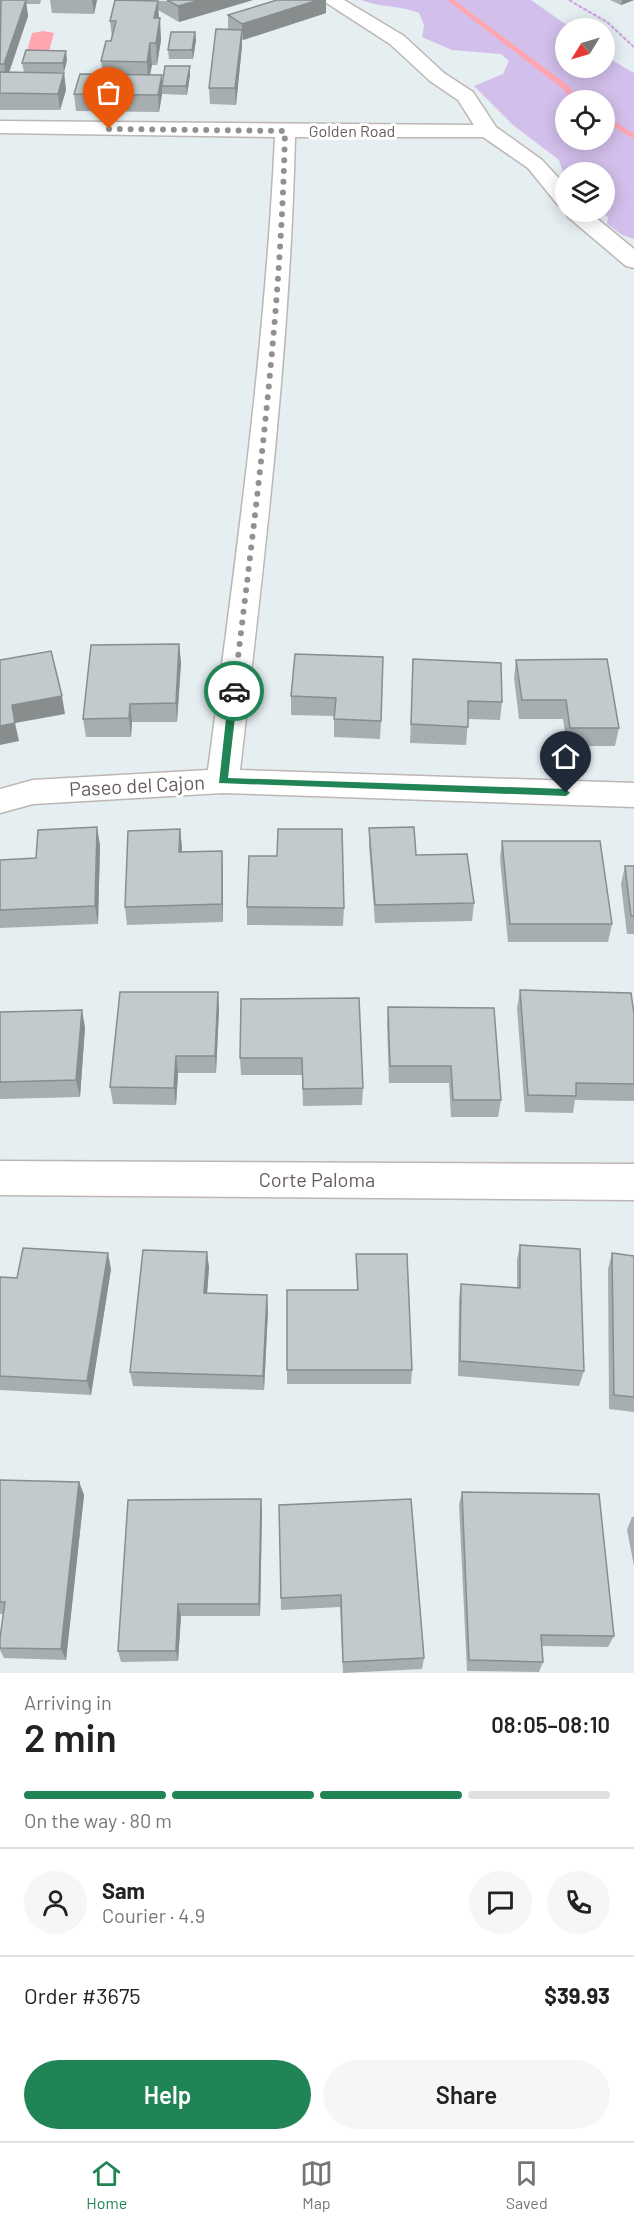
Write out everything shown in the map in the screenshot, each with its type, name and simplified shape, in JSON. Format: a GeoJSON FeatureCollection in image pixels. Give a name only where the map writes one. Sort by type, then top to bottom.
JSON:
{"type":"FeatureCollection","features":[{"type":"Feature","properties":{"kind":"street"},"geometry":{"type":"LineString","coordinates":[[331,0],[397,40],[437,77],[466,96],[488,131],[535,164],[555,187]]}},
{"type":"Feature","properties":{"kind":"street","name":"Golden Road"},"geometry":{"type":"LineString","coordinates":[[0,127],[488,131]]}},
{"type":"Feature","properties":{"kind":"street"},"geometry":{"type":"LineString","coordinates":[[223,781],[270,391],[284,200],[285,131]]}},
{"type":"Feature","properties":{"kind":"street"},"geometry":{"type":"LineString","coordinates":[[588,222],[634,261]]}},
{"type":"Feature","properties":{"kind":"street","name":"Paseo del Cajon"},"geometry":{"type":"LineString","coordinates":[[0,801],[33,792],[223,781],[634,795]]}},
{"type":"Feature","properties":{"kind":"street","name":"Corte Paloma"},"geometry":{"type":"LineString","coordinates":[[0,1178],[634,1182]]}},
{"type":"Feature","properties":{"kind":"path"},"geometry":{"type":"LineString","coordinates":[[569,0],[607,22],[634,47]]}},
{"type":"Feature","properties":{"kind":"shaded area"},"geometry":{"type":"Polygon","coordinates":[[[361,0],[531,0],[557,18],[555,78],[615,78],[615,62],[634,73],[634,239],[622,235],[607,224],[607,222],[615,222],[615,162],[560,162],[513,125],[474,86],[503,74],[509,61],[501,54],[452,50],[422,37],[424,25],[419,13],[361,0]]]}},
{"type":"Feature","properties":{"kind":"shaded area"},"geometry":{"type":"Polygon","coordinates":[[[43,31],[54,33],[49,51],[27,51],[32,33],[43,31]]]}},
{"type":"Feature","properties":{"kind":"building"},"geometry":{"type":"Polygon","coordinates":[[[1,0],[26,0],[4,64],[0,64],[1,0]]]}},
{"type":"Feature","properties":{"kind":"building"},"geometry":{"type":"Polygon","coordinates":[[[115,0],[158,1],[154,18],[160,18],[156,43],[150,43],[147,62],[101,61],[106,41],[111,41],[116,21],[110,21],[115,0]]]}},
{"type":"Feature","properties":{"kind":"building"},"geometry":{"type":"Polygon","coordinates":[[[167,0],[200,0],[178,6],[167,0]]]}},
{"type":"Feature","properties":{"kind":"building"},"geometry":{"type":"Polygon","coordinates":[[[277,0],[318,0],[242,24],[228,15],[277,0]]]}},
{"type":"Feature","properties":{"kind":"building"},"geometry":{"type":"Polygon","coordinates":[[[216,29],[242,30],[235,88],[209,88],[216,29]]]}},
{"type":"Feature","properties":{"kind":"building"},"geometry":{"type":"Polygon","coordinates":[[[171,32],[195,32],[192,50],[168,50],[171,32]]]}},
{"type":"Feature","properties":{"kind":"building"},"geometry":{"type":"Polygon","coordinates":[[[26,50],[66,51],[63,63],[22,63],[26,50]]]}},
{"type":"Feature","properties":{"kind":"building"},"geometry":{"type":"Polygon","coordinates":[[[165,66],[190,66],[186,86],[162,86],[165,66]]]}},
{"type":"Feature","properties":{"kind":"building"},"geometry":{"type":"Polygon","coordinates":[[[0,72],[64,73],[58,94],[0,93],[0,72]]]}},
{"type":"Feature","properties":{"kind":"building"},"geometry":{"type":"Polygon","coordinates":[[[80,74],[162,75],[158,95],[74,94],[80,74]]]}},
{"type":"Feature","properties":{"kind":"building"},"geometry":{"type":"Polygon","coordinates":[[[179,644],[176,703],[130,704],[129,718],[83,719],[91,645],[179,644]]]}},
{"type":"Feature","properties":{"kind":"building"},"geometry":{"type":"Polygon","coordinates":[[[51,651],[62,696],[12,705],[15,723],[0,726],[0,660],[51,651]]]}},
{"type":"Feature","properties":{"kind":"building"},"geometry":{"type":"Polygon","coordinates":[[[295,654],[383,657],[381,721],[334,719],[336,698],[291,696],[295,654]]]}},
{"type":"Feature","properties":{"kind":"building"},"geometry":{"type":"Polygon","coordinates":[[[413,659],[501,663],[502,702],[468,701],[468,727],[411,724],[413,659]]]}},
{"type":"Feature","properties":{"kind":"building"},"geometry":{"type":"Polygon","coordinates":[[[607,659],[619,728],[570,728],[566,700],[522,700],[516,660],[607,659]]]}},
{"type":"Feature","properties":{"kind":"building"},"geometry":{"type":"Polygon","coordinates":[[[97,827],[95,906],[0,910],[0,860],[36,858],[38,830],[97,827]]]}},
{"type":"Feature","properties":{"kind":"building"},"geometry":{"type":"Polygon","coordinates":[[[414,827],[416,855],[467,854],[474,903],[375,905],[369,828],[414,827]]]}},
{"type":"Feature","properties":{"kind":"building"},"geometry":{"type":"Polygon","coordinates":[[[180,829],[179,852],[222,851],[222,904],[125,907],[128,831],[180,829]]]}},
{"type":"Feature","properties":{"kind":"building"},"geometry":{"type":"Polygon","coordinates":[[[278,829],[342,829],[344,908],[247,907],[249,856],[277,856],[278,829]]]}},
{"type":"Feature","properties":{"kind":"building"},"geometry":{"type":"Polygon","coordinates":[[[502,841],[600,841],[612,924],[510,924],[502,841]]]}},
{"type":"Feature","properties":{"kind":"building"},"geometry":{"type":"Polygon","coordinates":[[[625,866],[634,866],[634,916],[631,916],[625,866]]]}},
{"type":"Feature","properties":{"kind":"building"},"geometry":{"type":"Polygon","coordinates":[[[520,990],[631,993],[634,1014],[634,1084],[576,1083],[576,1096],[528,1095],[520,990]]]}},
{"type":"Feature","properties":{"kind":"building"},"geometry":{"type":"Polygon","coordinates":[[[120,992],[218,992],[215,1056],[176,1056],[174,1088],[110,1087],[120,992]]]}},
{"type":"Feature","properties":{"kind":"building"},"geometry":{"type":"Polygon","coordinates":[[[359,998],[363,1088],[303,1089],[302,1058],[240,1058],[241,999],[359,998]]]}},
{"type":"Feature","properties":{"kind":"building"},"geometry":{"type":"Polygon","coordinates":[[[388,1007],[494,1008],[501,1100],[453,1100],[451,1066],[390,1066],[388,1007]]]}},
{"type":"Feature","properties":{"kind":"building"},"geometry":{"type":"Polygon","coordinates":[[[82,1010],[76,1080],[0,1082],[0,1012],[82,1010]]]}},
{"type":"Feature","properties":{"kind":"building"},"geometry":{"type":"Polygon","coordinates":[[[520,1245],[580,1249],[584,1371],[460,1361],[461,1284],[520,1288],[520,1245]]]}},
{"type":"Feature","properties":{"kind":"building"},"geometry":{"type":"Polygon","coordinates":[[[23,1248],[108,1253],[87,1381],[0,1376],[0,1277],[17,1278],[23,1248]]]}},
{"type":"Feature","properties":{"kind":"building"},"geometry":{"type":"Polygon","coordinates":[[[143,1250],[207,1252],[204,1293],[267,1295],[263,1376],[130,1372],[143,1250]]]}},
{"type":"Feature","properties":{"kind":"building"},"geometry":{"type":"Polygon","coordinates":[[[612,1253],[634,1256],[634,1397],[614,1395],[612,1253]]]}},
{"type":"Feature","properties":{"kind":"building"},"geometry":{"type":"Polygon","coordinates":[[[356,1254],[407,1254],[412,1370],[287,1370],[287,1290],[358,1290],[356,1254]]]}},
{"type":"Feature","properties":{"kind":"building"},"geometry":{"type":"Polygon","coordinates":[[[0,1480],[79,1482],[61,1649],[0,1648],[5,1602],[0,1602],[0,1480]]]}},
{"type":"Feature","properties":{"kind":"building"},"geometry":{"type":"Polygon","coordinates":[[[462,1492],[599,1494],[614,1636],[541,1635],[543,1662],[469,1660],[462,1492]]]}},
{"type":"Feature","properties":{"kind":"building"},"geometry":{"type":"Polygon","coordinates":[[[261,1499],[259,1604],[178,1604],[176,1651],[118,1651],[128,1500],[261,1499]]]}},
{"type":"Feature","properties":{"kind":"building"},"geometry":{"type":"Polygon","coordinates":[[[411,1499],[424,1658],[343,1662],[341,1595],[281,1598],[279,1505],[411,1499]]]}},
{"type":"Feature","properties":{"kind":"waterway"},"geometry":{"type":"LineString","coordinates":[[450,0],[567,90]]}},
{"type":"Feature","properties":{"kind":"waterway"},"geometry":{"type":"LineString","coordinates":[[615,124],[634,137]]}},
{"type":"Feature","properties":{"kind":"way so far"},"geometry":{"type":"LineString","coordinates":[[109,129],[285,131],[284,200],[270,391],[234,691]]}},
{"type":"Feature","properties":{"kind":"route"},"geometry":{"type":"LineString","coordinates":[[234,691],[223,781],[566,793]]}}]}
